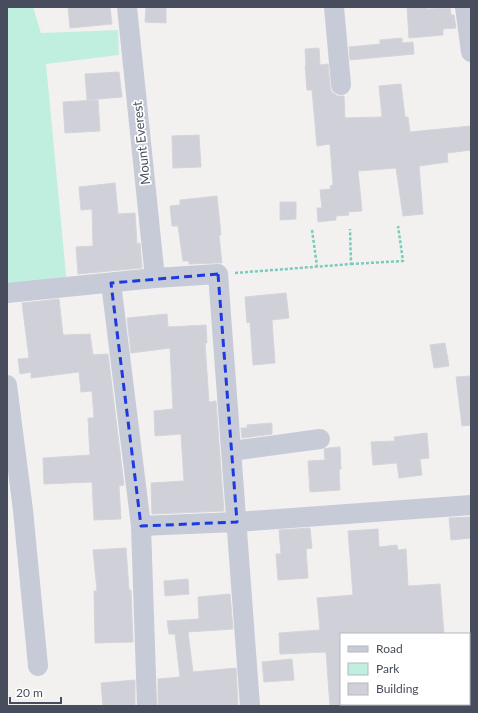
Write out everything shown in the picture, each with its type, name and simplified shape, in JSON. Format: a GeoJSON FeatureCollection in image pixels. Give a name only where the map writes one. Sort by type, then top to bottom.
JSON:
{"type":"FeatureCollection","features":[{"type":"Feature","properties":{"kind":"street","name":"Mount Everest"},"geometry":{"type":"LineString","coordinates":[[127,7],[155,278]]}},
{"type":"Feature","properties":{"kind":"street"},"geometry":{"type":"LineString","coordinates":[[334,7],[341,84]]}},
{"type":"Feature","properties":{"kind":"street"},"geometry":{"type":"LineString","coordinates":[[465,7],[471,52]]}},
{"type":"Feature","properties":{"kind":"street"},"geometry":{"type":"LineString","coordinates":[[7,293],[155,278],[218,274],[250,706]]}},
{"type":"Feature","properties":{"kind":"street"},"geometry":{"type":"LineString","coordinates":[[111,283],[141,526],[147,706]]}},
{"type":"Feature","properties":{"kind":"street"},"geometry":{"type":"LineString","coordinates":[[7,385],[14,493],[38,666]]}},
{"type":"Feature","properties":{"kind":"street"},"geometry":{"type":"LineString","coordinates":[[232,451],[320,439]]}},
{"type":"Feature","properties":{"kind":"street"},"geometry":{"type":"LineString","coordinates":[[141,526],[237,522],[471,505]]}},
{"type":"Feature","properties":{"kind":"street"},"geometry":{"type":"LineString","coordinates":[[396,706],[409,705]]}},
{"type":"Feature","properties":{"kind":"path"},"geometry":{"type":"LineString","coordinates":[[218,274],[403,261],[398,226]]}},
{"type":"Feature","properties":{"kind":"path"},"geometry":{"type":"LineString","coordinates":[[350,229],[351,264]]}},
{"type":"Feature","properties":{"kind":"path"},"geometry":{"type":"LineString","coordinates":[[312,230],[317,266]]}},
{"type":"Feature","properties":{"kind":"highlighted area"},"geometry":{"type":"Polygon","coordinates":[[[218,274],[237,522],[141,526],[111,283],[218,274]]]}},
{"type":"Feature","properties":{"kind":"green space"},"geometry":{"type":"Polygon","coordinates":[[[7,7],[33,7],[41,33],[118,30],[119,55],[46,64],[67,285],[8,289],[7,7]]]}},
{"type":"Feature","properties":{"kind":"building"},"geometry":{"type":"Polygon","coordinates":[[[68,7],[110,7],[112,24],[70,28],[68,7]]]}},
{"type":"Feature","properties":{"kind":"building"},"geometry":{"type":"Polygon","coordinates":[[[407,7],[426,7],[427,9],[450,8],[451,15],[454,15],[456,28],[443,29],[443,35],[409,38],[407,7]]]}},
{"type":"Feature","properties":{"kind":"building"},"geometry":{"type":"Polygon","coordinates":[[[146,8],[166,8],[166,23],[145,22],[146,8]]]}},
{"type":"Feature","properties":{"kind":"building"},"geometry":{"type":"Polygon","coordinates":[[[402,38],[402,43],[413,42],[414,54],[350,60],[349,47],[380,44],[380,40],[402,38]]]}},
{"type":"Feature","properties":{"kind":"building"},"geometry":{"type":"Polygon","coordinates":[[[319,48],[320,65],[328,64],[331,91],[337,96],[344,96],[345,118],[382,117],[379,86],[401,84],[405,117],[408,117],[410,132],[471,126],[471,150],[447,153],[448,162],[419,166],[423,214],[403,216],[396,168],[358,171],[362,211],[348,212],[349,215],[336,216],[336,220],[318,222],[317,208],[322,208],[320,190],[331,189],[330,186],[333,185],[330,144],[317,146],[312,90],[307,90],[305,49],[319,48]]]}},
{"type":"Feature","properties":{"kind":"building"},"geometry":{"type":"Polygon","coordinates":[[[119,72],[122,97],[87,100],[85,74],[119,72]]]}},
{"type":"Feature","properties":{"kind":"building"},"geometry":{"type":"Polygon","coordinates":[[[98,100],[100,131],[65,133],[63,102],[98,100]]]}},
{"type":"Feature","properties":{"kind":"building"},"geometry":{"type":"Polygon","coordinates":[[[199,135],[201,167],[173,168],[172,136],[199,135]]]}},
{"type":"Feature","properties":{"kind":"building"},"geometry":{"type":"Polygon","coordinates":[[[115,183],[118,214],[135,213],[137,244],[140,243],[142,268],[78,274],[76,247],[93,246],[92,209],[81,210],[79,187],[115,183]]]}},
{"type":"Feature","properties":{"kind":"building"},"geometry":{"type":"Polygon","coordinates":[[[217,196],[222,263],[189,264],[189,261],[183,261],[178,226],[172,226],[170,206],[180,205],[180,200],[217,196]]]}},
{"type":"Feature","properties":{"kind":"building"},"geometry":{"type":"Polygon","coordinates":[[[280,202],[296,202],[296,219],[280,220],[280,202]]]}},
{"type":"Feature","properties":{"kind":"building"},"geometry":{"type":"Polygon","coordinates":[[[286,293],[289,318],[272,320],[275,363],[253,365],[250,322],[247,323],[245,297],[286,293]]]}},
{"type":"Feature","properties":{"kind":"building"},"geometry":{"type":"Polygon","coordinates":[[[59,299],[63,335],[90,334],[93,355],[108,354],[124,485],[119,486],[121,519],[94,520],[92,482],[44,484],[43,458],[90,455],[88,418],[94,418],[92,391],[81,392],[79,372],[31,378],[31,372],[20,374],[18,359],[29,358],[22,303],[59,299]]]}},
{"type":"Feature","properties":{"kind":"building"},"geometry":{"type":"Polygon","coordinates":[[[167,314],[168,327],[206,325],[207,343],[205,343],[209,402],[216,401],[224,511],[152,514],[151,483],[184,481],[181,434],[155,436],[154,411],[173,409],[170,348],[131,353],[127,318],[167,314]]]}},
{"type":"Feature","properties":{"kind":"building"},"geometry":{"type":"Polygon","coordinates":[[[445,343],[449,366],[434,368],[430,345],[445,343]]]}},
{"type":"Feature","properties":{"kind":"building"},"geometry":{"type":"Polygon","coordinates":[[[470,376],[471,425],[462,426],[456,377],[470,376]]]}},
{"type":"Feature","properties":{"kind":"building"},"geometry":{"type":"Polygon","coordinates":[[[272,423],[272,434],[242,438],[241,428],[247,428],[247,425],[272,423]]]}},
{"type":"Feature","properties":{"kind":"building"},"geometry":{"type":"Polygon","coordinates":[[[427,433],[429,458],[420,459],[422,475],[399,478],[397,463],[373,465],[371,442],[395,441],[394,437],[427,433]]]}},
{"type":"Feature","properties":{"kind":"building"},"geometry":{"type":"Polygon","coordinates":[[[340,447],[340,490],[310,492],[308,461],[325,460],[324,449],[340,447]]]}},
{"type":"Feature","properties":{"kind":"building"},"geometry":{"type":"Polygon","coordinates":[[[471,517],[471,538],[451,540],[449,518],[471,517]]]}},
{"type":"Feature","properties":{"kind":"building"},"geometry":{"type":"Polygon","coordinates":[[[310,528],[312,548],[306,549],[308,578],[278,580],[276,554],[281,554],[279,530],[310,528]]]}},
{"type":"Feature","properties":{"kind":"building"},"geometry":{"type":"Polygon","coordinates":[[[378,529],[379,547],[397,545],[398,550],[406,549],[408,586],[440,584],[444,633],[340,633],[341,706],[330,706],[326,652],[280,654],[279,633],[320,630],[317,598],[353,595],[348,531],[378,529]]]}},
{"type":"Feature","properties":{"kind":"building"},"geometry":{"type":"Polygon","coordinates":[[[126,548],[129,590],[131,590],[133,642],[95,643],[94,591],[97,591],[93,550],[126,548]]]}},
{"type":"Feature","properties":{"kind":"building"},"geometry":{"type":"Polygon","coordinates":[[[188,579],[189,594],[165,596],[164,581],[188,579]]]}},
{"type":"Feature","properties":{"kind":"building"},"geometry":{"type":"Polygon","coordinates":[[[230,594],[233,629],[188,632],[193,672],[236,668],[238,706],[158,706],[158,679],[180,677],[175,634],[169,634],[167,621],[199,619],[198,597],[230,594]]]}},
{"type":"Feature","properties":{"kind":"building"},"geometry":{"type":"Polygon","coordinates":[[[292,659],[294,680],[264,682],[262,662],[292,659]]]}},
{"type":"Feature","properties":{"kind":"building"},"geometry":{"type":"Polygon","coordinates":[[[135,680],[135,706],[103,706],[101,683],[135,680]]]}}]}
